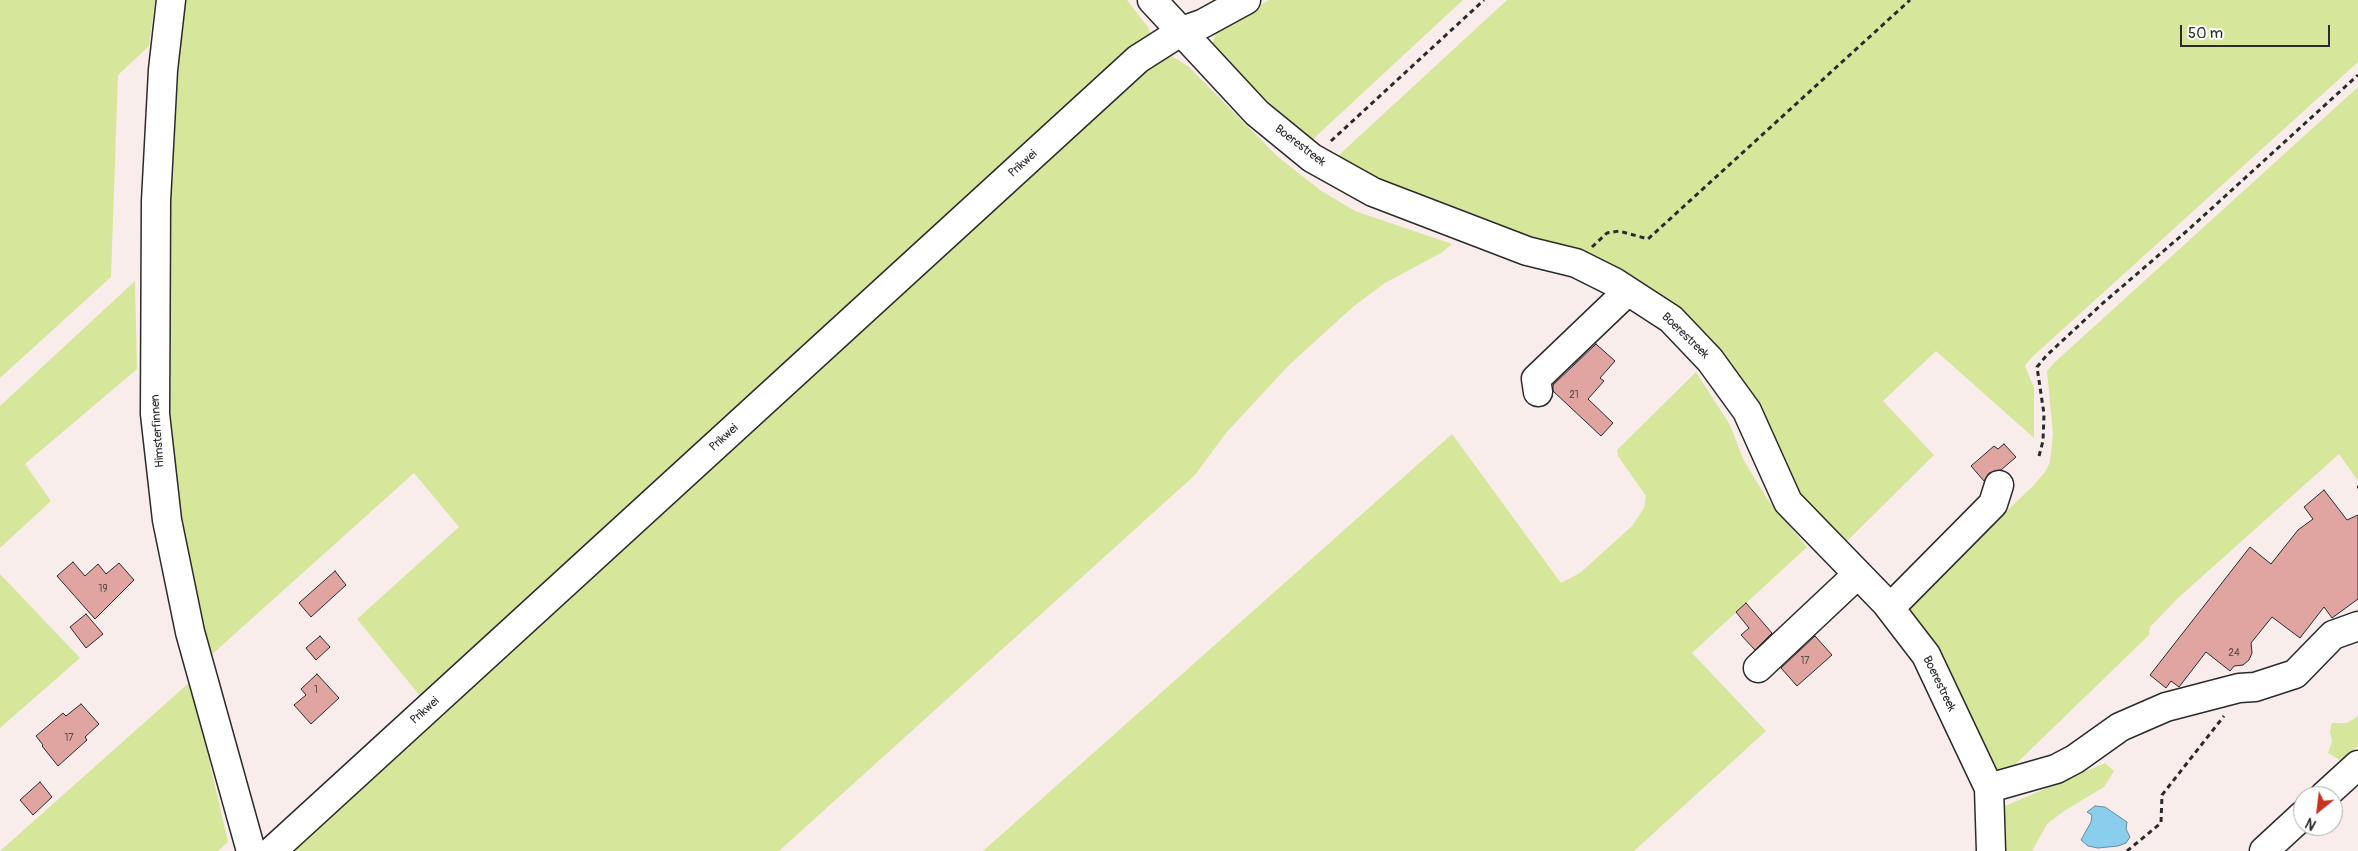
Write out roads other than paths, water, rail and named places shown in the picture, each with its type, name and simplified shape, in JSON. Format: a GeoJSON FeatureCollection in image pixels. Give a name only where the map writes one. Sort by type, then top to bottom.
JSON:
{"type":"FeatureCollection","features":[{"type":"Feature","properties":{"kind":"street","name":"Himsterfinnen"},"geometry":{"type":"LineString","coordinates":[[171,0],[163,70],[156,200],[155,414],[167,520],[190,632],[251,851]]}},
{"type":"Feature","properties":{"kind":"street","name":"Boerestreek"},"geometry":{"type":"LineString","coordinates":[[1152,0],[1257,113],[1312,158],[1374,192],[1527,251],[1576,263],[1628,291],[1671,319],[1710,360],[1747,411],[1788,502],[1890,608],[1926,655],[1988,788],[1991,851]]}},
{"type":"Feature","properties":{"kind":"street","name":"Prikwei"},"geometry":{"type":"LineString","coordinates":[[272,851],[1138,59],[1182,31],[1202,24],[1246,0]]}},
{"type":"Feature","properties":{"kind":"street"},"geometry":{"type":"LineString","coordinates":[[1538,392],[1536,379],[1628,291]]}},
{"type":"Feature","properties":{"kind":"street"},"geometry":{"type":"LineString","coordinates":[[1890,608],[1993,504],[1999,484]]}},
{"type":"Feature","properties":{"kind":"street"},"geometry":{"type":"LineString","coordinates":[[1758,668],[1858,574]]}},
{"type":"Feature","properties":{"kind":"street"},"geometry":{"type":"LineString","coordinates":[[1988,788],[2056,770],[2075,759],[2120,726],[2166,707],[2239,688],[2256,687],[2295,674],[2333,635],[2358,626]]}},
{"type":"Feature","properties":{"kind":"street"},"geometry":{"type":"LineString","coordinates":[[2335,786],[2358,765]]}},
{"type":"Feature","properties":{"kind":"street"},"geometry":{"type":"LineString","coordinates":[[2264,851],[2293,824]]}},
{"type":"Feature","properties":{"kind":"water"},"geometry":{"type":"Polygon","coordinates":[[[2095,806],[2105,807],[2127,822],[2126,829],[2130,837],[2126,843],[2118,846],[2098,848],[2088,846],[2081,840],[2091,822],[2092,815],[2087,812],[2095,806]]]}}]}
